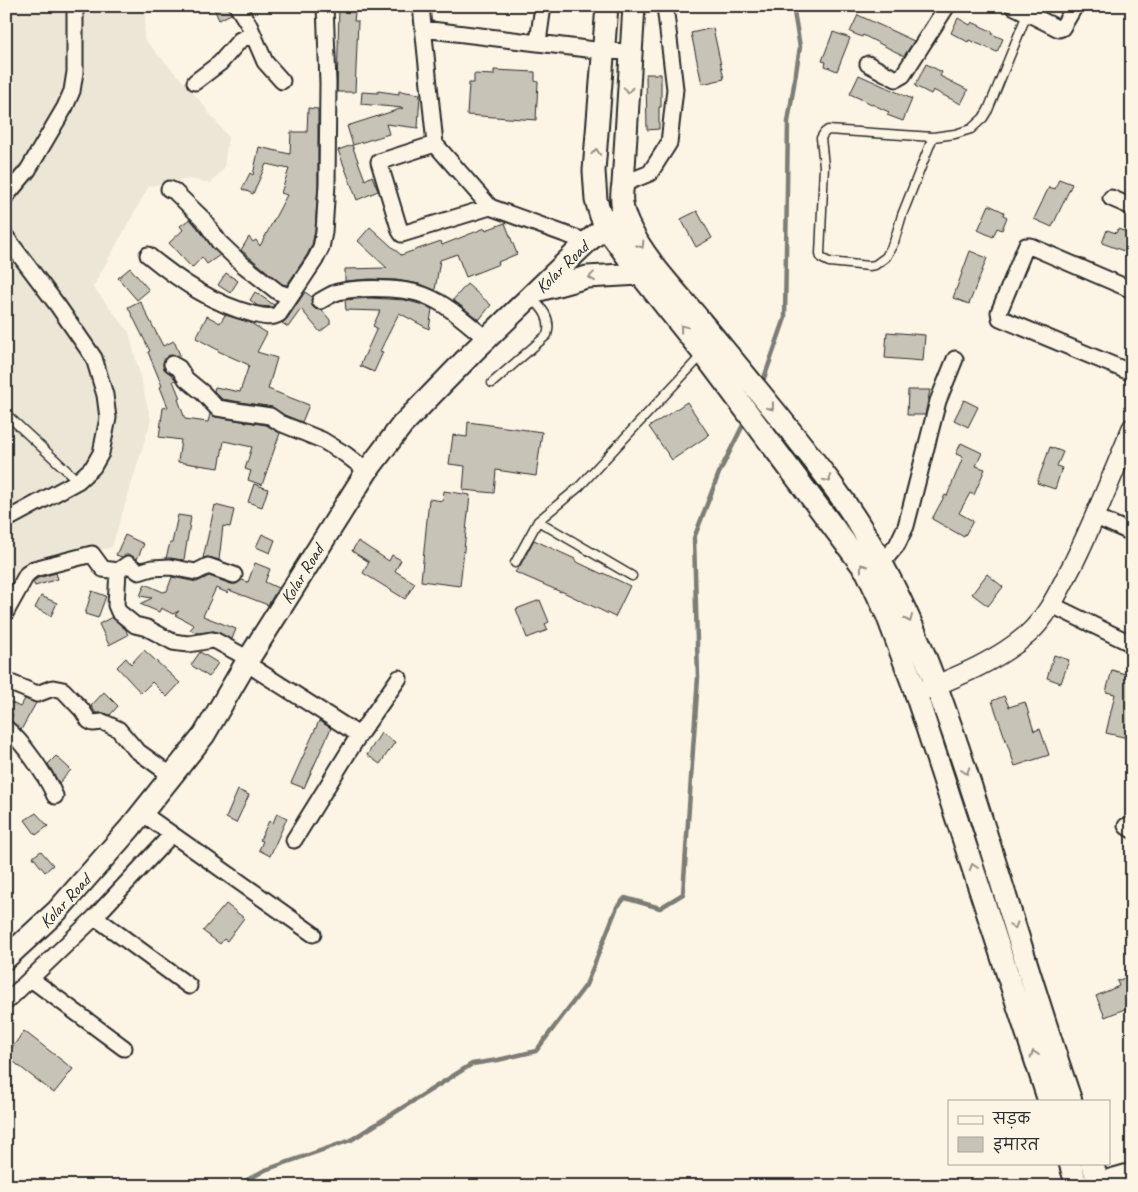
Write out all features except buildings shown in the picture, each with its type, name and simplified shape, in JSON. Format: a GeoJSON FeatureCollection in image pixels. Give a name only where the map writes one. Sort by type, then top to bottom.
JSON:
{"type":"FeatureCollection","features":[{"type":"Feature","properties":{"kind":"main road"},"geometry":{"type":"LineString","coordinates":[[607,6],[594,171],[596,200],[601,216],[640,274],[703,353],[867,572],[887,615],[916,694],[1050,1100]]}},
{"type":"Feature","properties":{"kind":"main road"},"geometry":{"type":"LineString","coordinates":[[634,6],[623,184],[620,197],[623,212],[629,226],[650,261],[744,373],[831,483],[866,535],[898,594],[937,685],[986,832],[1036,998],[1071,1100]]}},
{"type":"Feature","properties":{"kind":"main road","name":"Kolar Road"},"geometry":{"type":"LineString","coordinates":[[6,958],[57,912],[142,813],[204,735],[367,471],[402,425],[486,339],[588,242],[623,212]]}},
{"type":"Feature","properties":{"kind":"main road"},"geometry":{"type":"LineString","coordinates":[[533,294],[587,277],[640,274]]}},
{"type":"Feature","properties":{"kind":"main road"},"geometry":{"type":"LineString","coordinates":[[1071,1164],[1089,1180]]}},
{"type":"Feature","properties":{"kind":"street"},"geometry":{"type":"LineString","coordinates":[[7,194],[28,170],[65,107],[72,91],[75,72],[75,6]]}},
{"type":"Feature","properties":{"kind":"street"},"geometry":{"type":"LineString","coordinates":[[238,6],[265,62],[282,81]]}},
{"type":"Feature","properties":{"kind":"street"},"geometry":{"type":"LineString","coordinates":[[148,255],[174,276],[200,293],[233,310],[258,316],[273,317],[279,314],[316,260],[321,248],[324,232],[328,83],[325,6]]}},
{"type":"Feature","properties":{"kind":"street"},"geometry":{"type":"LineString","coordinates":[[421,6],[435,144],[490,207],[588,242]]}},
{"type":"Feature","properties":{"kind":"street"},"geometry":{"type":"LineString","coordinates":[[538,42],[543,6]]}},
{"type":"Feature","properties":{"kind":"street"},"geometry":{"type":"LineString","coordinates":[[623,184],[650,173],[669,143],[675,89],[665,6]]}},
{"type":"Feature","properties":{"kind":"street"},"geometry":{"type":"LineString","coordinates":[[868,64],[896,79],[900,78],[947,6]]}},
{"type":"Feature","properties":{"kind":"street"},"geometry":{"type":"LineString","coordinates":[[1013,6],[1058,29],[1062,28],[1075,6]]}},
{"type":"Feature","properties":{"kind":"street"},"geometry":{"type":"LineString","coordinates":[[423,29],[603,51],[631,52]]}},
{"type":"Feature","properties":{"kind":"street"},"geometry":{"type":"LineString","coordinates":[[195,82],[220,63],[240,40],[253,34]]}},
{"type":"Feature","properties":{"kind":"street"},"geometry":{"type":"LineString","coordinates":[[435,144],[380,162],[402,234],[490,207]]}},
{"type":"Feature","properties":{"kind":"street"},"geometry":{"type":"LineString","coordinates":[[168,190],[174,191],[204,219],[219,242],[242,264],[278,292],[290,296]]}},
{"type":"Feature","properties":{"kind":"street"},"geometry":{"type":"LineString","coordinates":[[1111,198],[1132,207]]}},
{"type":"Feature","properties":{"kind":"street"},"geometry":{"type":"LineString","coordinates":[[6,237],[94,358],[105,395],[108,418],[101,453],[93,467],[78,481],[6,520]]}},
{"type":"Feature","properties":{"kind":"street"},"geometry":{"type":"LineString","coordinates":[[1132,290],[1030,246],[1026,246],[998,312],[1000,318],[1132,373]]}},
{"type":"Feature","properties":{"kind":"street"},"geometry":{"type":"LineString","coordinates":[[320,301],[335,293],[354,289],[416,293],[427,296],[449,309],[486,339]]}},
{"type":"Feature","properties":{"kind":"street"},"geometry":{"type":"LineString","coordinates":[[882,563],[897,546],[906,526],[938,401],[955,359]]}},
{"type":"Feature","properties":{"kind":"street"},"geometry":{"type":"LineString","coordinates":[[172,364],[179,368],[188,382],[203,393],[217,408],[270,416],[280,424],[322,440],[345,454],[367,471]]}},
{"type":"Feature","properties":{"kind":"street"},"geometry":{"type":"LineString","coordinates":[[916,694],[987,663],[1008,650],[1030,632],[1052,605],[1096,517],[1132,428]]}},
{"type":"Feature","properties":{"kind":"street"},"geometry":{"type":"LineString","coordinates":[[1096,517],[1132,533]]}},
{"type":"Feature","properties":{"kind":"street"},"geometry":{"type":"LineString","coordinates":[[6,612],[27,574],[34,569],[90,554],[94,555],[103,569],[118,571],[128,564],[139,572],[152,568],[170,568],[196,572],[208,566],[234,575]]}},
{"type":"Feature","properties":{"kind":"street"},"geometry":{"type":"LineString","coordinates":[[118,571],[116,606],[119,612],[135,625],[147,628],[173,642],[188,644],[216,641],[359,734]]}},
{"type":"Feature","properties":{"kind":"street"},"geometry":{"type":"LineString","coordinates":[[1052,605],[1132,644]]}},
{"type":"Feature","properties":{"kind":"street"},"geometry":{"type":"LineString","coordinates":[[294,840],[359,734],[399,678]]}},
{"type":"Feature","properties":{"kind":"street"},"geometry":{"type":"LineString","coordinates":[[6,681],[37,694],[54,688],[63,690],[82,710],[89,722],[103,722],[118,729],[136,750],[172,776]]}},
{"type":"Feature","properties":{"kind":"street"},"geometry":{"type":"LineString","coordinates":[[6,728],[21,744],[49,783],[55,796]]}},
{"type":"Feature","properties":{"kind":"street"},"geometry":{"type":"LineString","coordinates":[[142,813],[313,934]]}},
{"type":"Feature","properties":{"kind":"street"},"geometry":{"type":"LineString","coordinates":[[6,1002],[96,917],[172,834]]}},
{"type":"Feature","properties":{"kind":"street"},"geometry":{"type":"LineString","coordinates":[[96,917],[188,986]]}},
{"type":"Feature","properties":{"kind":"street"},"geometry":{"type":"LineString","coordinates":[[31,979],[124,1048]]}},
{"type":"Feature","properties":{"kind":"street"},"geometry":{"type":"LineString","coordinates":[[1089,1180],[1132,1171]]}},
{"type":"Feature","properties":{"kind":"lane"},"geometry":{"type":"LineString","coordinates":[[933,137],[902,215],[894,242],[886,258],[875,265],[869,266],[829,262],[821,258],[824,166],[821,138],[824,133],[828,130],[933,137],[955,134],[971,129],[983,118],[1027,14]]}},
{"type":"Feature","properties":{"kind":"lane"},"geometry":{"type":"LineString","coordinates":[[492,383],[547,335],[549,328],[548,319],[533,294]]}},
{"type":"Feature","properties":{"kind":"lane"},"geometry":{"type":"LineString","coordinates":[[515,564],[538,521],[579,487],[703,353]]}},
{"type":"Feature","properties":{"kind":"lane"},"geometry":{"type":"LineString","coordinates":[[6,414],[78,481]]}},
{"type":"Feature","properties":{"kind":"lane"},"geometry":{"type":"LineString","coordinates":[[538,521],[632,576]]}},
{"type":"Feature","properties":{"kind":"shaded area"},"geometry":{"type":"Polygon","coordinates":[[[6,6],[146,6],[144,39],[196,96],[228,137],[224,168],[211,183],[189,179],[149,186],[93,287],[129,332],[151,420],[112,547],[33,567],[6,611],[6,6]]]}},
{"type":"Feature","properties":{"kind":"waterway"},"geometry":{"type":"LineString","coordinates":[[762,384],[785,318],[788,122],[800,47],[793,6]]}},
{"type":"Feature","properties":{"kind":"waterway"},"geometry":{"type":"LineString","coordinates":[[237,1186],[265,1170],[351,1140],[472,1064],[536,1051],[586,985],[617,907],[625,898],[660,908],[683,894],[698,677],[694,538],[719,473],[745,421]]}}]}
